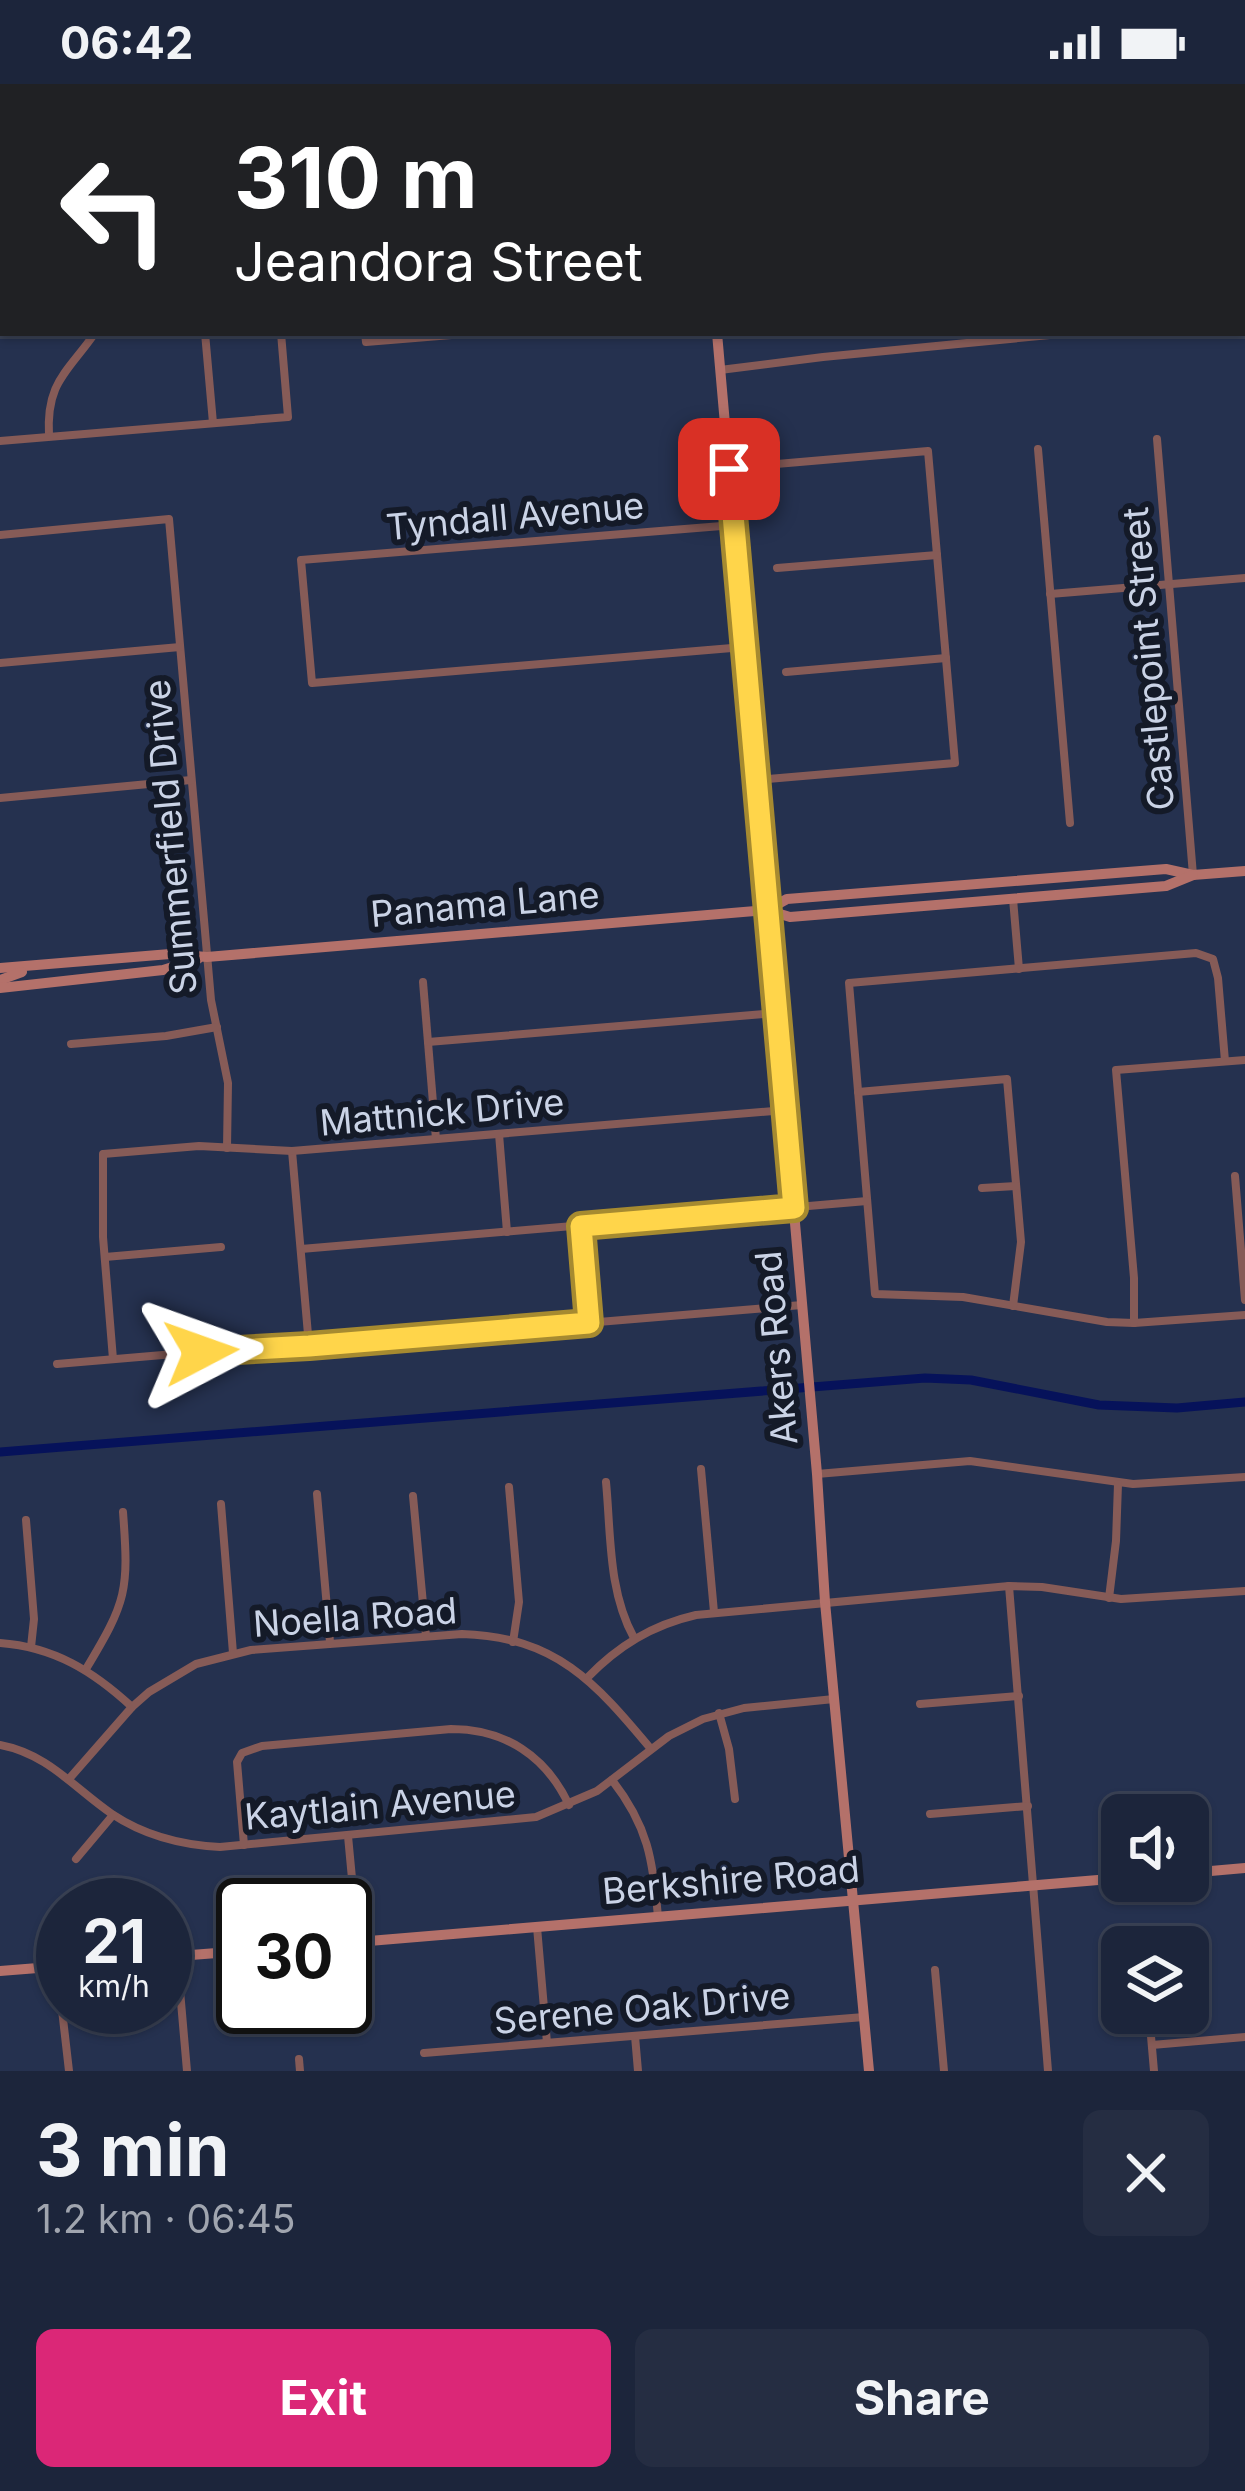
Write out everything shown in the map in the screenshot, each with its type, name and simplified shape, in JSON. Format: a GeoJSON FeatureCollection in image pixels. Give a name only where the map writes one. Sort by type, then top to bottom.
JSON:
{"type":"FeatureCollection","features":[{"type":"Feature","properties":{"kind":"street"},"geometry":{"type":"LineString","coordinates":[[49,436],[56,386],[92,336]]}},
{"type":"Feature","properties":{"kind":"street"},"geometry":{"type":"LineString","coordinates":[[205,336],[213,423]]}},
{"type":"Feature","properties":{"kind":"street"},"geometry":{"type":"LineString","coordinates":[[0,440],[288,417],[281,336]]}},
{"type":"Feature","properties":{"kind":"street"},"geometry":{"type":"LineString","coordinates":[[366,338],[410,336]]}},
{"type":"Feature","properties":{"kind":"street","name":"Akers Road"},"geometry":{"type":"LineString","coordinates":[[717,336],[869,2071]]}},
{"type":"Feature","properties":{"kind":"street"},"geometry":{"type":"LineString","coordinates":[[720,370],[1018,336]]}},
{"type":"Feature","properties":{"kind":"street","name":"Castlepoint Street"},"geometry":{"type":"LineString","coordinates":[[1157,439],[1193,875]]}},
{"type":"Feature","properties":{"kind":"street"},"geometry":{"type":"LineString","coordinates":[[1038,449],[1070,823]]}},
{"type":"Feature","properties":{"kind":"street"},"geometry":{"type":"LineString","coordinates":[[729,469],[928,451],[937,554],[955,763],[756,780]]}},
{"type":"Feature","properties":{"kind":"street","name":"Summerfield Drive"},"geometry":{"type":"LineString","coordinates":[[0,535],[169,519],[211,1000],[228,1083],[227,1148]]}},
{"type":"Feature","properties":{"kind":"street","name":"Tyndall Avenue"},"geometry":{"type":"LineString","coordinates":[[734,524],[301,560],[312,683],[744,647]]}},
{"type":"Feature","properties":{"kind":"street"},"geometry":{"type":"LineString","coordinates":[[777,568],[937,554]]}},
{"type":"Feature","properties":{"kind":"street"},"geometry":{"type":"LineString","coordinates":[[1050,594],[1245,578]]}},
{"type":"Feature","properties":{"kind":"street"},"geometry":{"type":"LineString","coordinates":[[0,663],[180,647]]}},
{"type":"Feature","properties":{"kind":"street"},"geometry":{"type":"LineString","coordinates":[[786,672],[946,658]]}},
{"type":"Feature","properties":{"kind":"street"},"geometry":{"type":"LineString","coordinates":[[0,798],[191,779]]}},
{"type":"Feature","properties":{"kind":"street","name":"Panama Lane"},"geometry":{"type":"LineString","coordinates":[[767,910],[787,899],[1080,875],[1166,869],[1193,875],[1245,871]]}},
{"type":"Feature","properties":{"kind":"street"},"geometry":{"type":"LineString","coordinates":[[1018,969],[1013,897],[1021,889],[1080,875]]}},
{"type":"Feature","properties":{"kind":"street","name":"Panama Lane"},"geometry":{"type":"LineString","coordinates":[[0,968],[170,954],[207,957],[767,910],[790,917],[1166,886],[1193,875]]}},
{"type":"Feature","properties":{"kind":"street"},"geometry":{"type":"LineString","coordinates":[[1225,1061],[1213,959],[1196,952],[849,983],[875,1294],[932,1294],[1134,1323],[1245,1315]]}},
{"type":"Feature","properties":{"kind":"street","name":"Panama Lane"},"geometry":{"type":"LineString","coordinates":[[0,984],[163,970],[207,957]]}},
{"type":"Feature","properties":{"kind":"street"},"geometry":{"type":"LineString","coordinates":[[0,984],[55,964]]}},
{"type":"Feature","properties":{"kind":"street"},"geometry":{"type":"LineString","coordinates":[[423,982],[436,1139]]}},
{"type":"Feature","properties":{"kind":"street"},"geometry":{"type":"LineString","coordinates":[[428,1042],[776,1012]]}},
{"type":"Feature","properties":{"kind":"street"},"geometry":{"type":"LineString","coordinates":[[71,1044],[217,1027]]}},
{"type":"Feature","properties":{"kind":"street"},"geometry":{"type":"LineString","coordinates":[[1134,1323],[1116,1070],[1245,1060]]}},
{"type":"Feature","properties":{"kind":"street"},"geometry":{"type":"LineString","coordinates":[[858,1092],[1007,1079],[1020,1263],[1013,1306]]}},
{"type":"Feature","properties":{"kind":"street","name":"Mattnick Drive"},"geometry":{"type":"LineString","coordinates":[[105,1257],[103,1154],[199,1146],[292,1151],[785,1110]]}},
{"type":"Feature","properties":{"kind":"street"},"geometry":{"type":"LineString","coordinates":[[499,1134],[507,1232]]}},
{"type":"Feature","properties":{"kind":"street"},"geometry":{"type":"LineString","coordinates":[[292,1151],[309,1346]]}},
{"type":"Feature","properties":{"kind":"street"},"geometry":{"type":"LineString","coordinates":[[1235,1176],[1245,1300]]}},
{"type":"Feature","properties":{"kind":"street"},"geometry":{"type":"LineString","coordinates":[[982,1188],[1016,1186]]}},
{"type":"Feature","properties":{"kind":"street"},"geometry":{"type":"LineString","coordinates":[[301,1249],[867,1202]]}},
{"type":"Feature","properties":{"kind":"street"},"geometry":{"type":"LineString","coordinates":[[581,1226],[589,1323]]}},
{"type":"Feature","properties":{"kind":"street"},"geometry":{"type":"LineString","coordinates":[[113,1359],[105,1257],[221,1247]]}},
{"type":"Feature","properties":{"kind":"street"},"geometry":{"type":"LineString","coordinates":[[57,1364],[802,1306]]}},
{"type":"Feature","properties":{"kind":"street"},"geometry":{"type":"LineString","coordinates":[[817,1474],[970,1461],[1118,1484],[1245,1477]]}},
{"type":"Feature","properties":{"kind":"street"},"geometry":{"type":"LineString","coordinates":[[701,1469],[714,1612]]}},
{"type":"Feature","properties":{"kind":"street"},"geometry":{"type":"LineString","coordinates":[[605,1482],[616,1594],[634,1638]]}},
{"type":"Feature","properties":{"kind":"street"},"geometry":{"type":"LineString","coordinates":[[1109,1598],[1118,1484]]}},
{"type":"Feature","properties":{"kind":"street"},"geometry":{"type":"LineString","coordinates":[[509,1487],[519,1603],[513,1642]]}},
{"type":"Feature","properties":{"kind":"street"},"geometry":{"type":"LineString","coordinates":[[317,1494],[330,1642]]}},
{"type":"Feature","properties":{"kind":"street"},"geometry":{"type":"LineString","coordinates":[[413,1496],[426,1636]]}},
{"type":"Feature","properties":{"kind":"street"},"geometry":{"type":"LineString","coordinates":[[221,1504],[233,1653]]}},
{"type":"Feature","properties":{"kind":"street"},"geometry":{"type":"LineString","coordinates":[[86,1669],[123,1600],[128,1567],[123,1511]]}},
{"type":"Feature","properties":{"kind":"street"},"geometry":{"type":"LineString","coordinates":[[26,1520],[34,1619],[31,1647]]}},
{"type":"Feature","properties":{"kind":"street"},"geometry":{"type":"LineString","coordinates":[[1009,1586],[1048,2071]]}},
{"type":"Feature","properties":{"kind":"street"},"geometry":{"type":"LineString","coordinates":[[587,1678],[634,1638],[677,1619],[714,1612],[1009,1586],[1139,1600],[1245,1591]]}},
{"type":"Feature","properties":{"kind":"street","name":"Noella Road"},"geometry":{"type":"LineString","coordinates":[[69,1779],[132,1707],[181,1671],[233,1653],[426,1636],[479,1635],[554,1658],[587,1678],[651,1749]]}},
{"type":"Feature","properties":{"kind":"street"},"geometry":{"type":"LineString","coordinates":[[0,1642],[68,1660],[132,1707]]}},
{"type":"Feature","properties":{"kind":"street"},"geometry":{"type":"LineString","coordinates":[[920,1705],[1019,1696]]}},
{"type":"Feature","properties":{"kind":"street","name":"Kaytlain Avenue"},"geometry":{"type":"LineString","coordinates":[[0,1745],[40,1758],[113,1815],[146,1833],[220,1847],[536,1817],[569,1805],[612,1780],[686,1726],[744,1708],[835,1699]]}},
{"type":"Feature","properties":{"kind":"street"},"geometry":{"type":"LineString","coordinates":[[719,1713],[735,1798]]}},
{"type":"Feature","properties":{"kind":"street"},"geometry":{"type":"LineString","coordinates":[[244,1845],[237,1762],[242,1753],[262,1746],[482,1731],[510,1741],[537,1759],[569,1805]]}},
{"type":"Feature","properties":{"kind":"street"},"geometry":{"type":"LineString","coordinates":[[612,1780],[634,1811],[648,1843],[658,1917]]}},
{"type":"Feature","properties":{"kind":"street"},"geometry":{"type":"LineString","coordinates":[[929,1814],[1028,1806]]}},
{"type":"Feature","properties":{"kind":"street"},"geometry":{"type":"LineString","coordinates":[[76,1859],[113,1815]]}},
{"type":"Feature","properties":{"kind":"street"},"geometry":{"type":"LineString","coordinates":[[348,1837],[349,1878]]}},
{"type":"Feature","properties":{"kind":"street"},"geometry":{"type":"LineString","coordinates":[[1209,1871],[1245,1868]]}},
{"type":"Feature","properties":{"kind":"street","name":"Berkshire Road"},"geometry":{"type":"LineString","coordinates":[[372,1940],[1101,1880]]}},
{"type":"Feature","properties":{"kind":"street"},"geometry":{"type":"LineString","coordinates":[[537,1927],[547,2043]]}},
{"type":"Feature","properties":{"kind":"street"},"geometry":{"type":"LineString","coordinates":[[0,1971],[36,1968]]}},
{"type":"Feature","properties":{"kind":"street"},"geometry":{"type":"LineString","coordinates":[[935,1970],[944,2071]]}},
{"type":"Feature","properties":{"kind":"street","name":"Serene Oak Drive"},"geometry":{"type":"LineString","coordinates":[[424,2053],[864,2017]]}},
{"type":"Feature","properties":{"kind":"street"},"geometry":{"type":"LineString","coordinates":[[65,2034],[68,2071]]}},
{"type":"Feature","properties":{"kind":"street"},"geometry":{"type":"LineString","coordinates":[[182,2034],[187,2071]]}},
{"type":"Feature","properties":{"kind":"street"},"geometry":{"type":"LineString","coordinates":[[1151,2034],[1154,2071]]}},
{"type":"Feature","properties":{"kind":"street"},"geometry":{"type":"LineString","coordinates":[[635,2036],[638,2071]]}},
{"type":"Feature","properties":{"kind":"street"},"geometry":{"type":"LineString","coordinates":[[1152,2045],[1245,2037]]}},
{"type":"Feature","properties":{"kind":"street"},"geometry":{"type":"LineString","coordinates":[[298,2059],[300,2071]]}},
{"type":"Feature","properties":{"kind":"waterway"},"geometry":{"type":"LineString","coordinates":[[0,1452],[925,1378],[971,1380],[1099,1405],[1177,1408],[1245,1402]]}},
{"type":"Feature","properties":{"kind":"route"},"geometry":{"type":"LineString","coordinates":[[201,1352],[589,1323],[581,1226],[794,1208],[729,469]]}}]}
